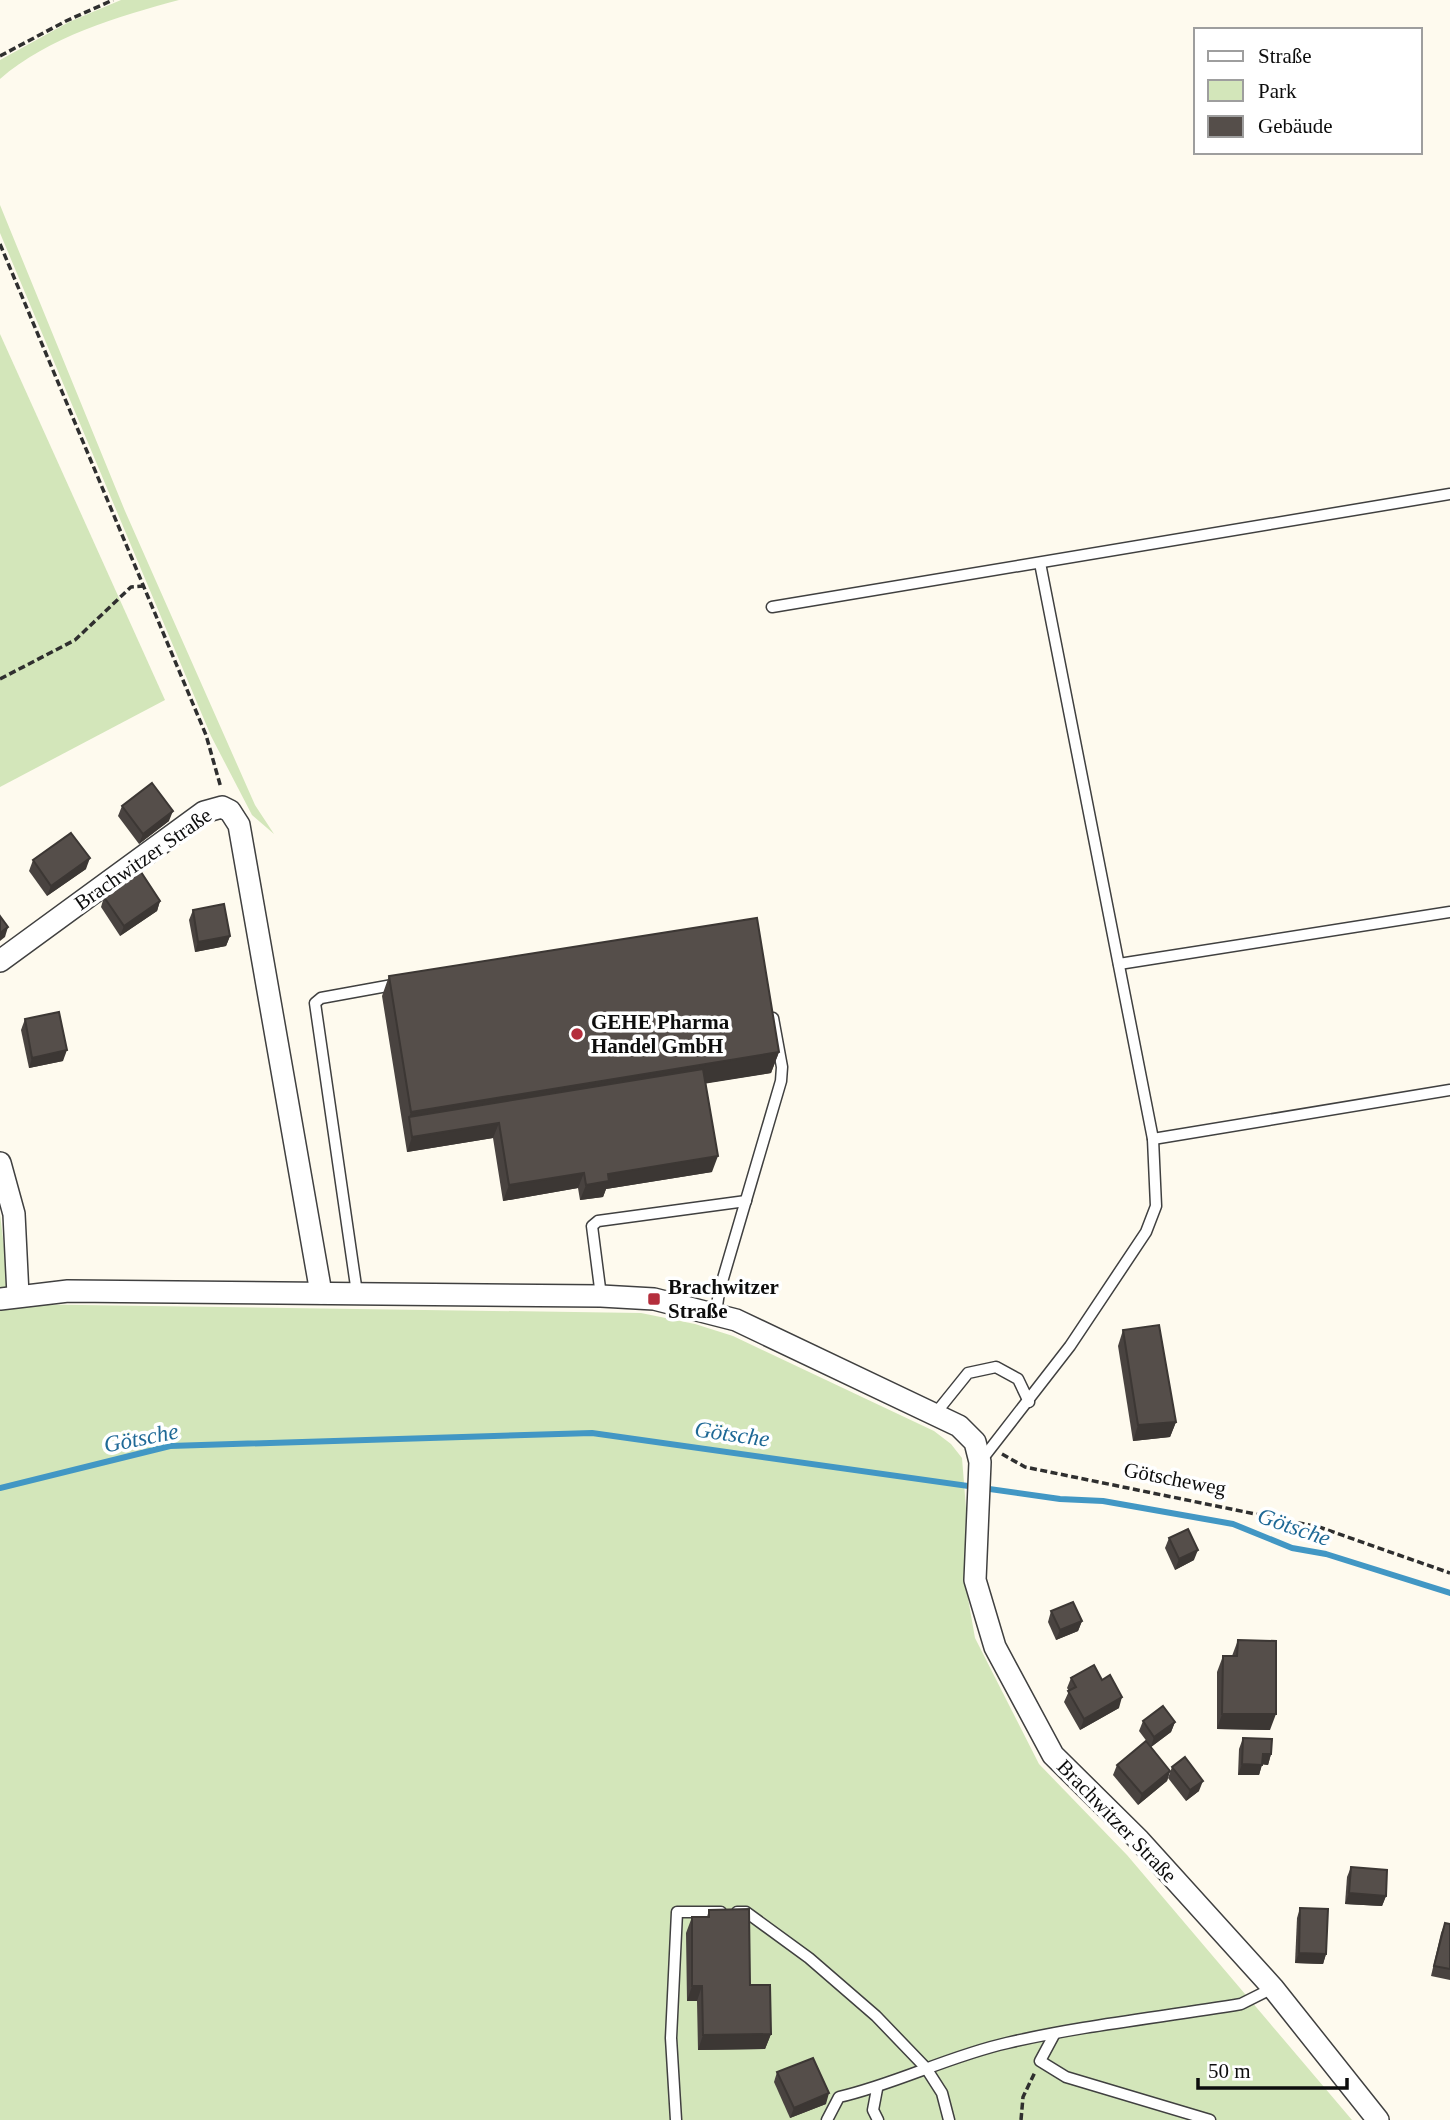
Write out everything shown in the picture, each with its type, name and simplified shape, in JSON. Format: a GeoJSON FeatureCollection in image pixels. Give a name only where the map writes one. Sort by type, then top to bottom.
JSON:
{"type":"FeatureCollection","features":[{"type":"Feature","properties":{"kind":"street","name":"Brachwitzer Straße"},"geometry":{"type":"LineString","coordinates":[[0,961],[204,812],[222,807],[230,811],[239,825],[321,1293]]}},
{"type":"Feature","properties":{"kind":"street","name":"Brachwitzer Straße"},"geometry":{"type":"LineString","coordinates":[[0,1163],[14,1214],[9,1297],[68,1291],[601,1296],[654,1299],[716,1313],[959,1426],[985,1455],[978,1510],[975,1580],[991,1633],[1053,1755],[1139,1840],[1273,1988],[1378,2120]]}},
{"type":"Feature","properties":{"kind":"lane"},"geometry":{"type":"LineString","coordinates":[[772,607],[1450,494]]}},
{"type":"Feature","properties":{"kind":"lane"},"geometry":{"type":"LineString","coordinates":[[985,1455],[1029,1402],[1146,1232],[1156,1206],[1153,1139],[1040,563]]}},
{"type":"Feature","properties":{"kind":"lane"},"geometry":{"type":"LineString","coordinates":[[1119,964],[1450,912]]}},
{"type":"Feature","properties":{"kind":"lane"},"geometry":{"type":"LineString","coordinates":[[357,1293],[315,1003],[321,998],[415,981]]}},
{"type":"Feature","properties":{"kind":"lane"},"geometry":{"type":"LineString","coordinates":[[716,1313],[719,1292],[781,1082],[782,1067],[772,1012]]}},
{"type":"Feature","properties":{"kind":"lane"},"geometry":{"type":"LineString","coordinates":[[1153,1139],[1450,1090]]}},
{"type":"Feature","properties":{"kind":"lane"},"geometry":{"type":"LineString","coordinates":[[601,1296],[592,1226],[598,1221],[746,1201]]}},
{"type":"Feature","properties":{"kind":"lane"},"geometry":{"type":"LineString","coordinates":[[935,1414],[968,1373],[996,1367],[1018,1379],[1029,1402]]}},
{"type":"Feature","properties":{"kind":"lane"},"geometry":{"type":"LineString","coordinates":[[676,2120],[671,2038],[677,1912],[746,1912],[809,1958],[876,2017],[926,2068],[942,2093],[949,2120]]}},
{"type":"Feature","properties":{"kind":"lane"},"geometry":{"type":"LineString","coordinates":[[827,2120],[839,2097],[877,2089],[926,2068],[1007,2043],[1241,2004],[1273,1988]]}},
{"type":"Feature","properties":{"kind":"lane"},"geometry":{"type":"LineString","coordinates":[[1054,2035],[1040,2061],[1066,2077],[1210,2120]]}},
{"type":"Feature","properties":{"kind":"lane"},"geometry":{"type":"LineString","coordinates":[[877,2089],[873,2110],[878,2120]]}},
{"type":"Feature","properties":{"kind":"path"},"geometry":{"type":"LineString","coordinates":[[0,57],[66,21],[113,0]]}},
{"type":"Feature","properties":{"kind":"path"},"geometry":{"type":"LineString","coordinates":[[0,244],[206,735],[220,780],[222,807]]}},
{"type":"Feature","properties":{"kind":"path"},"geometry":{"type":"LineString","coordinates":[[0,679],[75,640],[131,587],[144,586]]}},
{"type":"Feature","properties":{"kind":"path","name":"Götscheweg"},"geometry":{"type":"LineString","coordinates":[[985,1455],[1025,1467],[1236,1507],[1319,1527],[1450,1573]]}},
{"type":"Feature","properties":{"kind":"path"},"geometry":{"type":"LineString","coordinates":[[1021,2120],[1023,2096],[1040,2061]]}},
{"type":"Feature","properties":{"kind":"green space"},"geometry":{"type":"Polygon","coordinates":[[[121,0],[179,0],[132,13],[62,40],[19,64],[0,79],[0,60],[69,22],[121,0]]]}},
{"type":"Feature","properties":{"kind":"green space"},"geometry":{"type":"Polygon","coordinates":[[[0,205],[125,511],[255,805],[274,834],[252,815],[211,736],[0,233],[0,205]]]}},
{"type":"Feature","properties":{"kind":"green space"},"geometry":{"type":"Polygon","coordinates":[[[0,334],[165,700],[0,787],[0,334]]]}},
{"type":"Feature","properties":{"kind":"green space"},"geometry":{"type":"Polygon","coordinates":[[[0,1214],[11,1304],[641,1313],[695,1324],[733,1336],[934,1431],[951,1444],[962,1458],[966,1508],[965,1581],[975,1638],[1039,1764],[1127,1855],[1352,2120],[0,2120],[0,1214]]]}},
{"type":"Feature","properties":{"kind":"building"},"geometry":{"type":"Polygon","coordinates":[[[152,783],[173,811],[143,834],[122,806],[152,783]]]}},
{"type":"Feature","properties":{"kind":"building"},"geometry":{"type":"Polygon","coordinates":[[[71,833],[90,858],[51,886],[33,860],[71,833]]]}},
{"type":"Feature","properties":{"kind":"building"},"geometry":{"type":"Polygon","coordinates":[[[141,872],[160,901],[124,926],[104,897],[141,872]]]}},
{"type":"Feature","properties":{"kind":"building"},"geometry":{"type":"Polygon","coordinates":[[[224,904],[230,936],[198,942],[193,910],[224,904]]]}},
{"type":"Feature","properties":{"kind":"building"},"geometry":{"type":"Polygon","coordinates":[[[0,916],[8,927],[0,933],[0,916]]]}},
{"type":"Feature","properties":{"kind":"building","name":"GEHE Pharma Handel GmbH"},"geometry":{"type":"Polygon","coordinates":[[[757,918],[779,1052],[411,1112],[389,976],[757,918]]]}},
{"type":"Feature","properties":{"kind":"building"},"geometry":{"type":"Polygon","coordinates":[[[59,1012],[67,1050],[32,1058],[25,1019],[59,1012]]]}},
{"type":"Feature","properties":{"kind":"building"},"geometry":{"type":"Polygon","coordinates":[[[703,1069],[718,1156],[608,1174],[609,1181],[586,1185],[584,1173],[509,1185],[499,1123],[412,1137],[409,1117],[703,1069]]]}},
{"type":"Feature","properties":{"kind":"building"},"geometry":{"type":"Polygon","coordinates":[[[1159,1325],[1176,1422],[1138,1425],[1123,1330],[1159,1325]]]}},
{"type":"Feature","properties":{"kind":"building"},"geometry":{"type":"Polygon","coordinates":[[[1188,1529],[1198,1550],[1179,1559],[1169,1538],[1188,1529]]]}},
{"type":"Feature","properties":{"kind":"building"},"geometry":{"type":"Polygon","coordinates":[[[1073,1602],[1082,1621],[1060,1630],[1051,1611],[1073,1602]]]}},
{"type":"Feature","properties":{"kind":"building"},"geometry":{"type":"Polygon","coordinates":[[[1238,1640],[1276,1641],[1276,1714],[1222,1714],[1223,1656],[1237,1656],[1238,1640]]]}},
{"type":"Feature","properties":{"kind":"building"},"geometry":{"type":"Polygon","coordinates":[[[1094,1665],[1102,1680],[1110,1675],[1122,1697],[1084,1719],[1068,1691],[1076,1687],[1071,1678],[1094,1665]]]}},
{"type":"Feature","properties":{"kind":"building"},"geometry":{"type":"Polygon","coordinates":[[[1163,1706],[1175,1722],[1154,1737],[1143,1721],[1163,1706]]]}},
{"type":"Feature","properties":{"kind":"building"},"geometry":{"type":"Polygon","coordinates":[[[1243,1738],[1272,1739],[1271,1754],[1263,1754],[1262,1765],[1242,1764],[1243,1738]]]}},
{"type":"Feature","properties":{"kind":"building"},"geometry":{"type":"Polygon","coordinates":[[[1146,1741],[1170,1771],[1142,1794],[1117,1765],[1146,1741]]]}},
{"type":"Feature","properties":{"kind":"building"},"geometry":{"type":"Polygon","coordinates":[[[1185,1757],[1203,1781],[1190,1790],[1172,1767],[1185,1757]]]}},
{"type":"Feature","properties":{"kind":"building"},"geometry":{"type":"Polygon","coordinates":[[[1351,1867],[1387,1870],[1386,1896],[1349,1893],[1351,1867]]]}},
{"type":"Feature","properties":{"kind":"building"},"geometry":{"type":"Polygon","coordinates":[[[1300,1908],[1328,1909],[1326,1954],[1299,1953],[1300,1908]]]}},
{"type":"Feature","properties":{"kind":"building"},"geometry":{"type":"Polygon","coordinates":[[[749,1909],[750,1985],[770,1985],[771,2034],[703,2035],[702,1986],[692,1986],[692,1917],[709,1917],[709,1910],[749,1909]]]}},
{"type":"Feature","properties":{"kind":"building"},"geometry":{"type":"Polygon","coordinates":[[[1445,1923],[1450,1924],[1450,1969],[1434,1966],[1445,1923]]]}},
{"type":"Feature","properties":{"kind":"building"},"geometry":{"type":"Polygon","coordinates":[[[813,2058],[829,2093],[794,2108],[777,2072],[813,2058]]]}},
{"type":"Feature","properties":{"kind":"waterway","name":"Götsche"},"geometry":{"type":"LineString","coordinates":[[0,1488],[170,1446],[592,1433],[1060,1499],[1103,1501],[1233,1524],[1292,1548],[1326,1554],[1450,1593]]}},
{"type":"Feature","properties":{"kind":"place","name":"GEHE Pharma Handel GmbH"},"geometry":{"type":"Point","coordinates":[577,1034]}},
{"type":"Feature","properties":{"kind":"place","name":"Brachwitzer Straße"},"geometry":{"type":"Point","coordinates":[654,1299]}}]}
